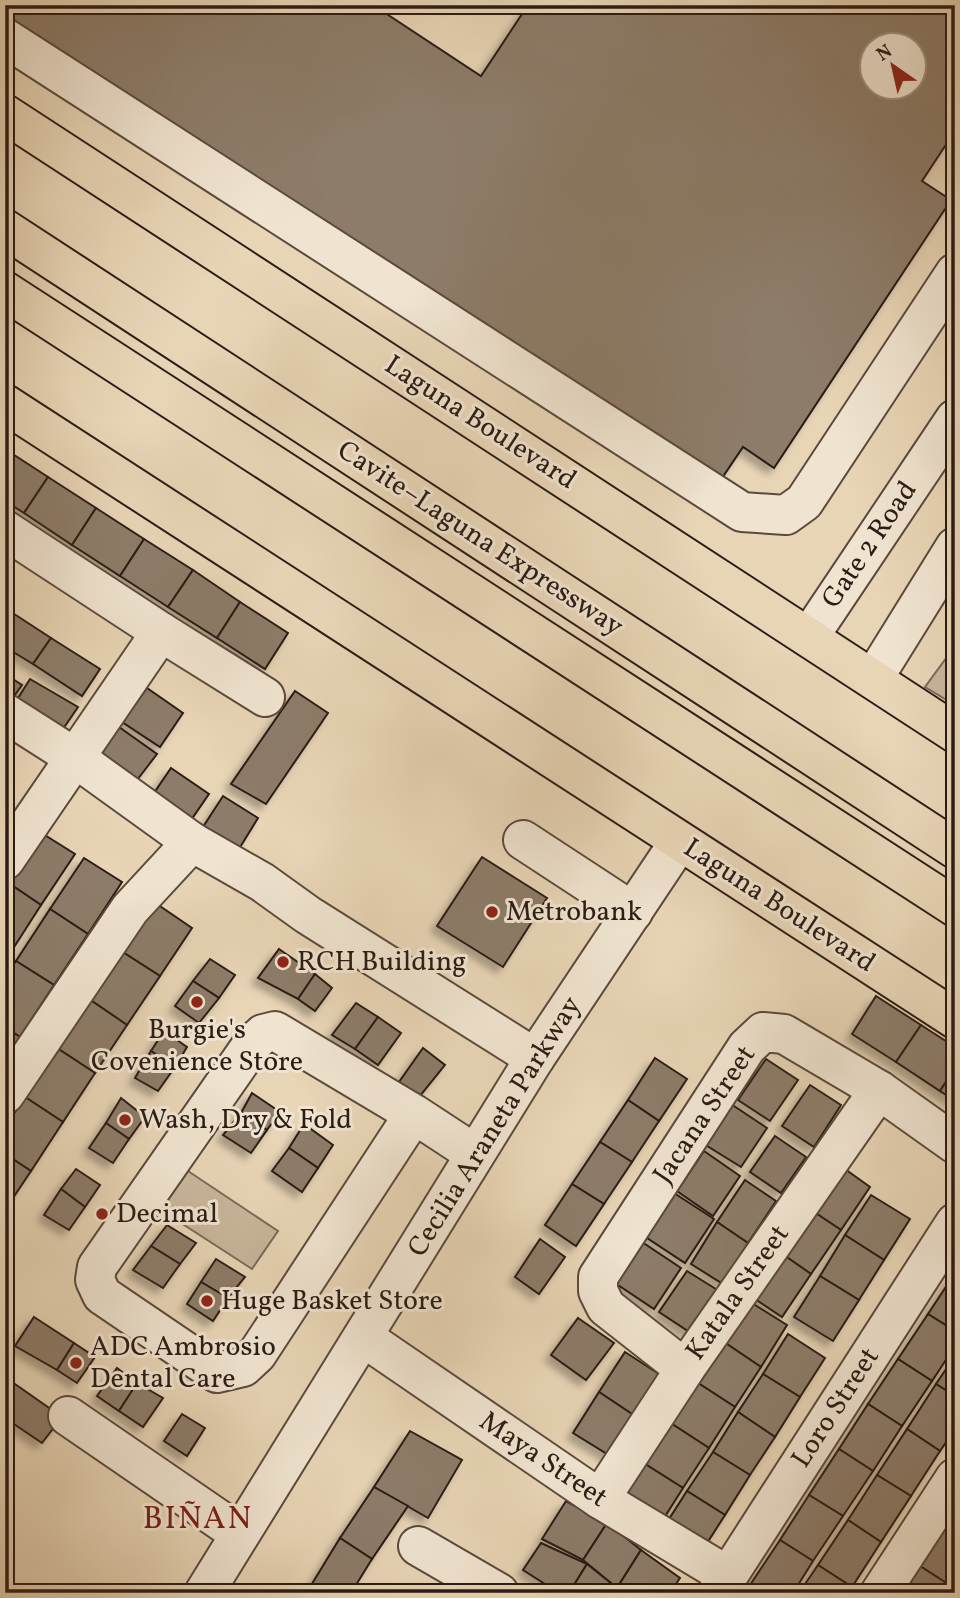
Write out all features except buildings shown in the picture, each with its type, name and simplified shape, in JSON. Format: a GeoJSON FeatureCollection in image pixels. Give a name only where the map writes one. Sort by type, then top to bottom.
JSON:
{"type":"FeatureCollection","features":[{"type":"Feature","properties":{"kind":"main road","name":"Laguna Boulevard"},"geometry":{"type":"LineString","coordinates":[[5,114],[955,733]]}},
{"type":"Feature","properties":{"kind":"main road","name":"Cavite–Laguna Expressway"},"geometry":{"type":"LineString","coordinates":[[5,229],[955,849]]}},
{"type":"Feature","properties":{"kind":"main road","name":"Cavite–Laguna Expressway"},"geometry":{"type":"LineString","coordinates":[[5,291],[955,907]]}},
{"type":"Feature","properties":{"kind":"main road","name":"Laguna Boulevard"},"geometry":{"type":"LineString","coordinates":[[5,404],[955,1019]]}},
{"type":"Feature","properties":{"kind":"street"},"geometry":{"type":"LineString","coordinates":[[5,38],[742,512],[786,515],[804,502],[955,274]]}},
{"type":"Feature","properties":{"kind":"street","name":"Gate 2 Road"},"geometry":{"type":"LineString","coordinates":[[808,637],[955,419]]}},
{"type":"Feature","properties":{"kind":"street"},"geometry":{"type":"LineString","coordinates":[[5,530],[265,697]]}},
{"type":"Feature","properties":{"kind":"street"},"geometry":{"type":"LineString","coordinates":[[873,679],[955,547]]}},
{"type":"Feature","properties":{"kind":"street"},"geometry":{"type":"LineString","coordinates":[[5,860],[161,632]]}},
{"type":"Feature","properties":{"kind":"street"},"geometry":{"type":"LineString","coordinates":[[5,713],[74,757],[192,842],[262,882],[309,915],[536,1058]]}},
{"type":"Feature","properties":{"kind":"street"},"geometry":{"type":"LineString","coordinates":[[523,841],[633,912]]}},
{"type":"Feature","properties":{"kind":"street"},"geometry":{"type":"LineString","coordinates":[[5,1094],[130,909],[192,842]]}},
{"type":"Feature","properties":{"kind":"street","name":"Cecilia Araneta Parkway"},"geometry":{"type":"LineString","coordinates":[[204,1593],[475,1154],[679,842]]}},
{"type":"Feature","properties":{"kind":"street"},"geometry":{"type":"LineString","coordinates":[[414,1114],[257,1354],[243,1367],[217,1373],[102,1295],[95,1280],[97,1267],[253,1043],[262,1034],[275,1031],[414,1114],[475,1154]]}},
{"type":"Feature","properties":{"kind":"street","name":"Jacana Street"},"geometry":{"type":"LineString","coordinates":[[685,1369],[606,1307],[597,1291],[598,1277],[747,1047],[763,1032],[784,1034],[879,1090],[955,1144]]}},
{"type":"Feature","properties":{"kind":"street","name":"Katala Street"},"geometry":{"type":"LineString","coordinates":[[600,1499],[685,1369],[879,1090]]}},
{"type":"Feature","properties":{"kind":"street","name":"Loro Street"},"geometry":{"type":"LineString","coordinates":[[722,1584],[955,1223]]}},
{"type":"Feature","properties":{"kind":"street","name":"Maya Street"},"geometry":{"type":"LineString","coordinates":[[363,1337],[722,1584]]}},
{"type":"Feature","properties":{"kind":"street"},"geometry":{"type":"LineString","coordinates":[[68,1416],[240,1534]]}},
{"type":"Feature","properties":{"kind":"street"},"geometry":{"type":"LineString","coordinates":[[880,1593],[955,1478]]}},
{"type":"Feature","properties":{"kind":"street"},"geometry":{"type":"LineString","coordinates":[[418,1546],[499,1593]]}},
{"type":"Feature","properties":{"kind":"shaded area"},"geometry":{"type":"Polygon","coordinates":[[[955,646],[955,705],[925,687],[955,646]]]}},
{"type":"Feature","properties":{"kind":"shaded area"},"geometry":{"type":"Polygon","coordinates":[[[188,1171],[278,1231],[252,1269],[161,1210],[188,1171]]]}},
{"type":"Feature","properties":{"kind":"place","name":"Metrobank"},"geometry":{"type":"Point","coordinates":[492,912]}},
{"type":"Feature","properties":{"kind":"place","name":"RCH Building"},"geometry":{"type":"Point","coordinates":[283,962]}},
{"type":"Feature","properties":{"kind":"place","name":"Burgie's Covenience Store"},"geometry":{"type":"Point","coordinates":[197,1002]}},
{"type":"Feature","properties":{"kind":"place","name":"Wash, Dry & Fold"},"geometry":{"type":"Point","coordinates":[125,1120]}},
{"type":"Feature","properties":{"kind":"place","name":"Decimal"},"geometry":{"type":"Point","coordinates":[102,1214]}},
{"type":"Feature","properties":{"kind":"place","name":"Huge Basket Store"},"geometry":{"type":"Point","coordinates":[207,1301]}},
{"type":"Feature","properties":{"kind":"place","name":"ADC Ambrosio Dental Care"},"geometry":{"type":"Point","coordinates":[76,1363]}},
{"type":"Feature","properties":{"kind":"district","name":"BIÑAN"},"geometry":{"type":"Point","coordinates":[198,1520]}}]}
